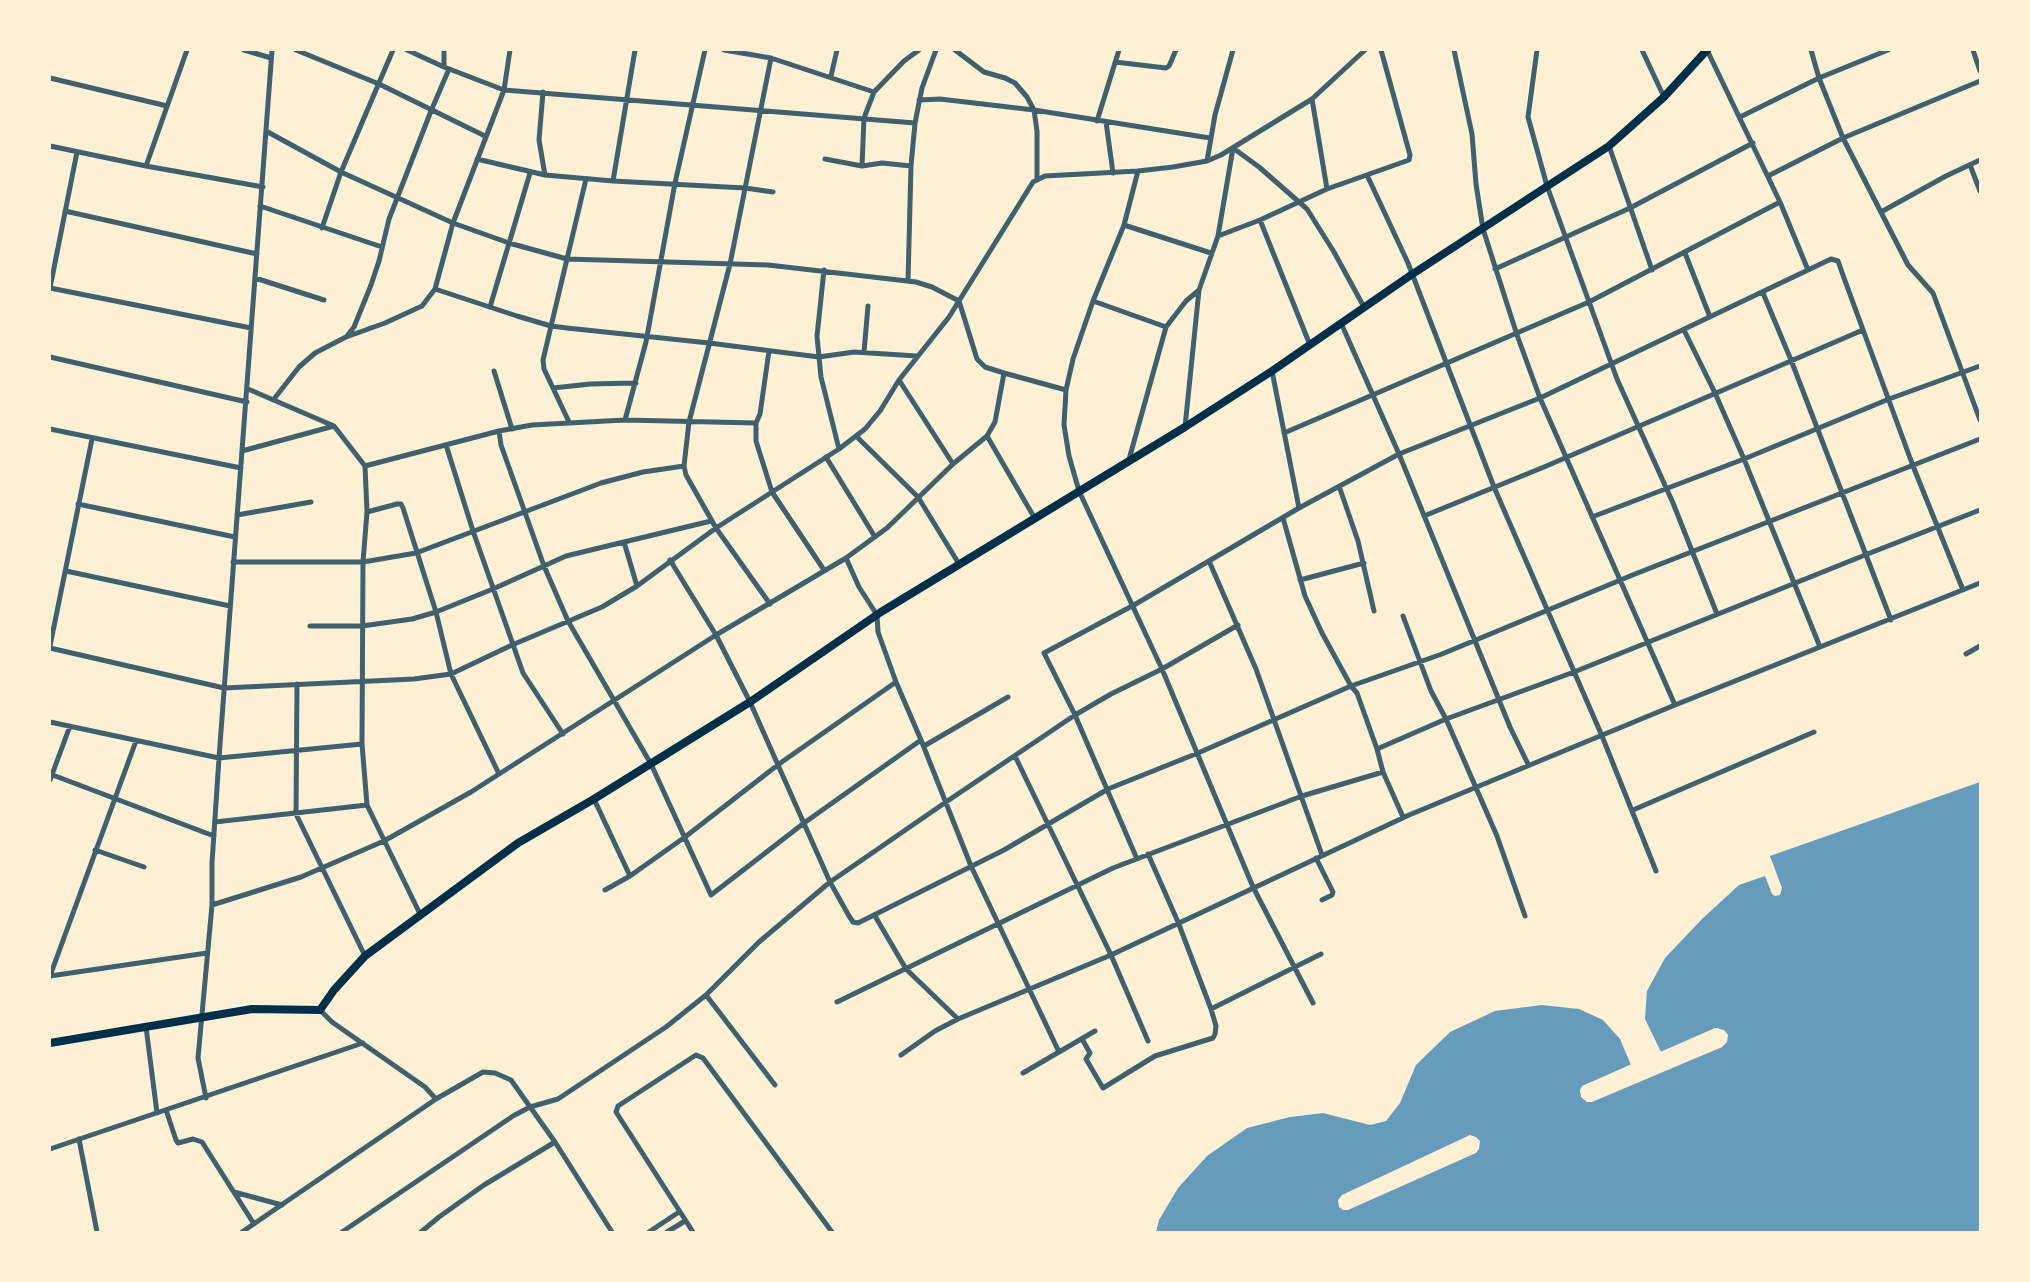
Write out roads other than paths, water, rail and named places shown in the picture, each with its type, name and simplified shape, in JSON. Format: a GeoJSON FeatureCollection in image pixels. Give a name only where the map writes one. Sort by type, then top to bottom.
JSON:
{"type":"FeatureCollection","features":[{"type":"Feature","properties":{"kind":"main road"},"geometry":{"type":"LineString","coordinates":[[50,1043],[252,1009],[320,1010],[334,990],[365,956],[518,843],[651,764],[750,702],[877,615],[1128,463],[1272,371],[1364,307],[1609,146],[1664,97],[1707,50]]}},
{"type":"Feature","properties":{"kind":"street"},"geometry":{"type":"LineString","coordinates":[[146,166],[187,50]]}},
{"type":"Feature","properties":{"kind":"street"},"geometry":{"type":"LineString","coordinates":[[244,50],[271,58]]}},
{"type":"Feature","properties":{"kind":"street"},"geometry":{"type":"LineString","coordinates":[[206,1098],[198,1058],[212,905],[219,758],[272,50]]}},
{"type":"Feature","properties":{"kind":"street"},"geometry":{"type":"LineString","coordinates":[[296,50],[379,84],[485,136]]}},
{"type":"Feature","properties":{"kind":"street"},"geometry":{"type":"LineString","coordinates":[[322,228],[341,172],[393,50]]}},
{"type":"Feature","properties":{"kind":"street"},"geometry":{"type":"LineString","coordinates":[[407,50],[504,90],[915,123]]}},
{"type":"Feature","properties":{"kind":"street"},"geometry":{"type":"LineString","coordinates":[[346,337],[354,327],[371,285],[389,219],[447,68],[444,50]]}},
{"type":"Feature","properties":{"kind":"street"},"geometry":{"type":"LineString","coordinates":[[274,399],[299,367],[315,353],[346,337],[422,306],[435,289],[453,223],[504,90],[510,50]]}},
{"type":"Feature","properties":{"kind":"street"},"geometry":{"type":"LineString","coordinates":[[613,181],[635,50]]}},
{"type":"Feature","properties":{"kind":"street"},"geometry":{"type":"LineString","coordinates":[[626,420],[647,336],[675,183],[705,50]]}},
{"type":"Feature","properties":{"kind":"street"},"geometry":{"type":"LineString","coordinates":[[724,50],[739,50],[771,58],[874,92]]}},
{"type":"Feature","properties":{"kind":"street"},"geometry":{"type":"LineString","coordinates":[[831,76],[837,50]]}},
{"type":"Feature","properties":{"kind":"street"},"geometry":{"type":"LineString","coordinates":[[862,166],[864,118],[874,92],[904,61],[919,50]]}},
{"type":"Feature","properties":{"kind":"street"},"geometry":{"type":"LineString","coordinates":[[908,281],[911,166],[915,123],[919,100],[936,50]]}},
{"type":"Feature","properties":{"kind":"street"},"geometry":{"type":"LineString","coordinates":[[956,50],[984,72],[1015,83],[1027,97],[1034,110],[1037,131],[1037,178]]}},
{"type":"Feature","properties":{"kind":"street"},"geometry":{"type":"LineString","coordinates":[[1098,121],[1119,50]]}},
{"type":"Feature","properties":{"kind":"street"},"geometry":{"type":"LineString","coordinates":[[1115,62],[1166,68],[1176,50]]}},
{"type":"Feature","properties":{"kind":"street"},"geometry":{"type":"LineString","coordinates":[[1207,161],[1210,138],[1233,50]]}},
{"type":"Feature","properties":{"kind":"street"},"geometry":{"type":"LineString","coordinates":[[92,439],[50,647],[224,687],[362,683],[451,674],[602,607],[637,586],[716,528],[857,437],[873,421],[899,380],[949,317],[1030,185],[1037,178],[1138,171],[1207,161],[1233,148],[1312,99],[1365,50]]}},
{"type":"Feature","properties":{"kind":"street"},"geometry":{"type":"LineString","coordinates":[[1218,236],[1260,220],[1327,189],[1410,159],[1381,50]]}},
{"type":"Feature","properties":{"kind":"street"},"geometry":{"type":"LineString","coordinates":[[1454,50],[1472,134],[1483,229],[1495,269],[1540,398],[1675,705]]}},
{"type":"Feature","properties":{"kind":"street"},"geometry":{"type":"LineString","coordinates":[[1538,50],[1528,117],[1547,186],[1617,379],[1718,614]]}},
{"type":"Feature","properties":{"kind":"street"},"geometry":{"type":"LineString","coordinates":[[1642,50],[1664,97]]}},
{"type":"Feature","properties":{"kind":"street"},"geometry":{"type":"LineString","coordinates":[[1707,50],[1780,202],[1808,270]]}},
{"type":"Feature","properties":{"kind":"street"},"geometry":{"type":"LineString","coordinates":[[1810,50],[1843,138],[1908,265],[1933,293],[1980,420]]}},
{"type":"Feature","properties":{"kind":"street"},"geometry":{"type":"LineString","coordinates":[[1740,117],[1819,78],[1888,50]]}},
{"type":"Feature","properties":{"kind":"street"},"geometry":{"type":"LineString","coordinates":[[1973,50],[1980,71]]}},
{"type":"Feature","properties":{"kind":"street"},"geometry":{"type":"LineString","coordinates":[[770,604],[711,520],[686,475],[684,466],[689,422],[730,264],[771,58]]}},
{"type":"Feature","properties":{"kind":"street"},"geometry":{"type":"LineString","coordinates":[[50,78],[167,106]]}},
{"type":"Feature","properties":{"kind":"street"},"geometry":{"type":"LineString","coordinates":[[1768,176],[1843,138],[1980,81]]}},
{"type":"Feature","properties":{"kind":"street"},"geometry":{"type":"LineString","coordinates":[[543,92],[539,140],[545,176]]}},
{"type":"Feature","properties":{"kind":"street"},"geometry":{"type":"LineString","coordinates":[[919,100],[940,99],[1034,110],[1210,138]]}},
{"type":"Feature","properties":{"kind":"street"},"geometry":{"type":"LineString","coordinates":[[1312,99],[1327,189]]}},
{"type":"Feature","properties":{"kind":"street"},"geometry":{"type":"LineString","coordinates":[[1106,122],[1113,172]]}},
{"type":"Feature","properties":{"kind":"street"},"geometry":{"type":"LineString","coordinates":[[266,131],[341,172],[453,223],[509,243],[567,259],[730,264],[824,270],[932,286],[959,301],[977,359],[986,367],[1066,390]]}},
{"type":"Feature","properties":{"kind":"street"},"geometry":{"type":"LineString","coordinates":[[1495,269],[1630,208],[1752,143]]}},
{"type":"Feature","properties":{"kind":"street"},"geometry":{"type":"LineString","coordinates":[[50,146],[263,187]]}},
{"type":"Feature","properties":{"kind":"street"},"geometry":{"type":"LineString","coordinates":[[1609,146],[1652,270]]}},
{"type":"Feature","properties":{"kind":"street"},"geometry":{"type":"LineString","coordinates":[[1233,148],[1259,167],[1307,209],[1364,307]]}},
{"type":"Feature","properties":{"kind":"street"},"geometry":{"type":"LineString","coordinates":[[1185,427],[1199,290],[1210,253],[1218,236],[1233,148]]}},
{"type":"Feature","properties":{"kind":"street"},"geometry":{"type":"LineString","coordinates":[[77,152],[50,288],[251,328]]}},
{"type":"Feature","properties":{"kind":"street"},"geometry":{"type":"LineString","coordinates":[[477,159],[545,176],[675,183],[773,192]]}},
{"type":"Feature","properties":{"kind":"street"},"geometry":{"type":"LineString","coordinates":[[825,159],[862,166],[882,163],[911,166]]}},
{"type":"Feature","properties":{"kind":"street"},"geometry":{"type":"LineString","coordinates":[[1881,212],[1980,160]]}},
{"type":"Feature","properties":{"kind":"street"},"geometry":{"type":"LineString","coordinates":[[1970,165],[1980,191]]}},
{"type":"Feature","properties":{"kind":"street"},"geometry":{"type":"LineString","coordinates":[[1138,171],[1124,225],[1073,359],[1066,390],[1066,441],[1079,491],[1134,605],[1253,887],[1313,1003]]}},
{"type":"Feature","properties":{"kind":"street"},"geometry":{"type":"LineString","coordinates":[[490,307],[530,173]]}},
{"type":"Feature","properties":{"kind":"street"},"geometry":{"type":"LineString","coordinates":[[1367,175],[1402,249],[1494,487],[1602,736],[1656,871]]}},
{"type":"Feature","properties":{"kind":"street"},"geometry":{"type":"LineString","coordinates":[[569,422],[543,364],[586,179]]}},
{"type":"Feature","properties":{"kind":"street"},"geometry":{"type":"LineString","coordinates":[[1284,433],[1589,302],[1780,202]]}},
{"type":"Feature","properties":{"kind":"street"},"geometry":{"type":"LineString","coordinates":[[260,206],[382,247]]}},
{"type":"Feature","properties":{"kind":"street"},"geometry":{"type":"LineString","coordinates":[[65,211],[257,254]]}},
{"type":"Feature","properties":{"kind":"street"},"geometry":{"type":"LineString","coordinates":[[1260,220],[1310,345]]}},
{"type":"Feature","properties":{"kind":"street"},"geometry":{"type":"LineString","coordinates":[[1124,225],[1210,253]]}},
{"type":"Feature","properties":{"kind":"street"},"geometry":{"type":"LineString","coordinates":[[1685,253],[1710,317]]}},
{"type":"Feature","properties":{"kind":"street"},"geometry":{"type":"LineString","coordinates":[[1137,859],[1075,715],[1044,652],[1134,605],[1299,508],[1399,454],[1540,398],[1835,259],[1838,261],[1913,466],[1963,590]]}},
{"type":"Feature","properties":{"kind":"street"},"geometry":{"type":"LineString","coordinates":[[824,270],[818,336],[819,357],[821,377],[839,449]]}},
{"type":"Feature","properties":{"kind":"street"},"geometry":{"type":"LineString","coordinates":[[255,278],[324,300]]}},
{"type":"Feature","properties":{"kind":"street"},"geometry":{"type":"LineString","coordinates":[[435,289],[550,326],[819,357],[839,352],[917,356]]}},
{"type":"Feature","properties":{"kind":"street"},"geometry":{"type":"LineString","coordinates":[[1128,463],[1166,327],[1186,301],[1199,290]]}},
{"type":"Feature","properties":{"kind":"street"},"geometry":{"type":"LineString","coordinates":[[1763,293],[1818,428],[1891,620]]}},
{"type":"Feature","properties":{"kind":"street"},"geometry":{"type":"LineString","coordinates":[[1094,301],[1166,327]]}},
{"type":"Feature","properties":{"kind":"street"},"geometry":{"type":"LineString","coordinates":[[864,352],[868,306]]}},
{"type":"Feature","properties":{"kind":"street"},"geometry":{"type":"LineString","coordinates":[[1341,323],[1399,454],[1510,727],[1528,764]]}},
{"type":"Feature","properties":{"kind":"street"},"geometry":{"type":"LineString","coordinates":[[1684,330],[1744,459],[1820,646]]}},
{"type":"Feature","properties":{"kind":"street"},"geometry":{"type":"LineString","coordinates":[[1424,516],[1863,330]]}},
{"type":"Feature","properties":{"kind":"street"},"geometry":{"type":"LineString","coordinates":[[769,351],[760,414],[756,423],[756,441],[772,492],[824,570]]}},
{"type":"Feature","properties":{"kind":"street"},"geometry":{"type":"LineString","coordinates":[[50,357],[247,402]]}},
{"type":"Feature","properties":{"kind":"street"},"geometry":{"type":"LineString","coordinates":[[1592,517],[1744,459],[1889,399],[1980,366]]}},
{"type":"Feature","properties":{"kind":"street"},"geometry":{"type":"LineString","coordinates":[[494,370],[512,429]]}},
{"type":"Feature","properties":{"kind":"street"},"geometry":{"type":"LineString","coordinates":[[1272,371],[1299,508]]}},
{"type":"Feature","properties":{"kind":"street"},"geometry":{"type":"LineString","coordinates":[[212,905],[301,877],[384,841],[499,774],[716,635],[846,558],[898,518],[953,464],[987,436],[995,422],[1004,373]]}},
{"type":"Feature","properties":{"kind":"street"},"geometry":{"type":"LineString","coordinates":[[899,380],[953,464]]}},
{"type":"Feature","properties":{"kind":"street"},"geometry":{"type":"LineString","coordinates":[[553,388],[636,383]]}},
{"type":"Feature","properties":{"kind":"street"},"geometry":{"type":"LineString","coordinates":[[248,389],[334,426],[364,466],[367,512],[363,562],[362,744],[367,805],[420,914]]}},
{"type":"Feature","properties":{"kind":"street"},"geometry":{"type":"LineString","coordinates":[[364,466],[499,431],[569,422],[626,420],[756,423]]}},
{"type":"Feature","properties":{"kind":"street"},"geometry":{"type":"LineString","coordinates":[[242,451],[334,426]]}},
{"type":"Feature","properties":{"kind":"street"},"geometry":{"type":"LineString","coordinates":[[50,429],[240,468]]}},
{"type":"Feature","properties":{"kind":"street"},"geometry":{"type":"LineString","coordinates":[[499,431],[501,445],[544,566],[568,621],[651,764],[711,895],[804,823],[921,740]]}},
{"type":"Feature","properties":{"kind":"street"},"geometry":{"type":"LineString","coordinates":[[987,436],[1035,518]]}},
{"type":"Feature","properties":{"kind":"street"},"geometry":{"type":"LineString","coordinates":[[857,437],[918,497],[959,564]]}},
{"type":"Feature","properties":{"kind":"street"},"geometry":{"type":"LineString","coordinates":[[670,560],[716,635],[750,702],[830,882],[853,922],[863,922],[1048,825],[1108,789],[1198,753],[1351,686],[1419,663],[1980,439]]}},
{"type":"Feature","properties":{"kind":"street"},"geometry":{"type":"LineString","coordinates":[[446,445],[473,531],[523,673],[563,734]]}},
{"type":"Feature","properties":{"kind":"street"},"geometry":{"type":"LineString","coordinates":[[826,457],[875,537]]}},
{"type":"Feature","properties":{"kind":"street"},"geometry":{"type":"LineString","coordinates":[[233,562],[363,562],[416,553],[619,477],[684,466]]}},
{"type":"Feature","properties":{"kind":"street"},"geometry":{"type":"LineString","coordinates":[[1339,486],[1351,515],[1374,611]]}},
{"type":"Feature","properties":{"kind":"street"},"geometry":{"type":"LineString","coordinates":[[237,515],[311,502]]}},
{"type":"Feature","properties":{"kind":"street"},"geometry":{"type":"LineString","coordinates":[[78,504],[235,537]]}},
{"type":"Feature","properties":{"kind":"street"},"geometry":{"type":"LineString","coordinates":[[367,512],[400,504],[436,612],[451,674],[499,774]]}},
{"type":"Feature","properties":{"kind":"street"},"geometry":{"type":"LineString","coordinates":[[1377,748],[1980,510]]}},
{"type":"Feature","properties":{"kind":"street"},"geometry":{"type":"LineString","coordinates":[[1283,518],[1300,580],[1322,633],[1357,693],[1377,748],[1383,772],[1402,817]]}},
{"type":"Feature","properties":{"kind":"street"},"geometry":{"type":"LineString","coordinates":[[310,626],[362,626],[396,622],[436,612],[566,556],[711,520]]}},
{"type":"Feature","properties":{"kind":"street"},"geometry":{"type":"LineString","coordinates":[[624,542],[637,586]]}},
{"type":"Feature","properties":{"kind":"street"},"geometry":{"type":"LineString","coordinates":[[846,558],[859,587],[877,615],[878,632],[896,682],[971,866],[1059,1052]]}},
{"type":"Feature","properties":{"kind":"street"},"geometry":{"type":"LineString","coordinates":[[1209,561],[1238,625],[1275,718],[1322,855]]}},
{"type":"Feature","properties":{"kind":"street"},"geometry":{"type":"LineString","coordinates":[[1300,580],[1364,563]]}},
{"type":"Feature","properties":{"kind":"street"},"geometry":{"type":"LineString","coordinates":[[66,571],[230,606]]}},
{"type":"Feature","properties":{"kind":"street"},"geometry":{"type":"LineString","coordinates":[[901,1055],[935,1031],[958,1019],[1111,955],[1402,817],[1528,764],[1980,583]]}},
{"type":"Feature","properties":{"kind":"street"},"geometry":{"type":"LineString","coordinates":[[1403,616],[1419,663],[1497,836],[1525,916]]}},
{"type":"Feature","properties":{"kind":"street"},"geometry":{"type":"LineString","coordinates":[[342,1233],[513,1116],[530,1107],[558,1099],[569,1093],[666,1027],[706,995],[759,942],[830,882],[946,802],[1075,715],[1238,625]]}},
{"type":"Feature","properties":{"kind":"street"},"geometry":{"type":"LineString","coordinates":[[1966,654],[1980,646]]}},
{"type":"Feature","properties":{"kind":"street"},"geometry":{"type":"LineString","coordinates":[[605,890],[630,876],[685,837],[779,764],[896,682]]}},
{"type":"Feature","properties":{"kind":"street"},"geometry":{"type":"LineString","coordinates":[[297,684],[296,814],[365,956]]}},
{"type":"Feature","properties":{"kind":"street"},"geometry":{"type":"LineString","coordinates":[[924,746],[1008,697]]}},
{"type":"Feature","properties":{"kind":"street"},"geometry":{"type":"LineString","coordinates":[[50,722],[219,758],[362,744]]}},
{"type":"Feature","properties":{"kind":"street"},"geometry":{"type":"LineString","coordinates":[[70,726],[50,776],[214,836]]}},
{"type":"Feature","properties":{"kind":"street"},"geometry":{"type":"LineString","coordinates":[[1633,810],[1814,732]]}},
{"type":"Feature","properties":{"kind":"street"},"geometry":{"type":"LineString","coordinates":[[136,741],[50,976],[207,953]]}},
{"type":"Feature","properties":{"kind":"street"},"geometry":{"type":"LineString","coordinates":[[1015,756],[1111,955],[1148,1041]]}},
{"type":"Feature","properties":{"kind":"street"},"geometry":{"type":"LineString","coordinates":[[837,1002],[1077,885],[1148,854],[1302,796],[1383,772]]}},
{"type":"Feature","properties":{"kind":"street"},"geometry":{"type":"LineString","coordinates":[[594,799],[630,876]]}},
{"type":"Feature","properties":{"kind":"street"},"geometry":{"type":"LineString","coordinates":[[215,822],[367,805]]}},
{"type":"Feature","properties":{"kind":"street"},"geometry":{"type":"LineString","coordinates":[[95,850],[144,867]]}},
{"type":"Feature","properties":{"kind":"street"},"geometry":{"type":"LineString","coordinates":[[1082,1038],[1090,1053],[1086,1059],[1101,1087],[1105,1088],[1155,1056],[1213,1038],[1216,1026],[1211,1009],[1178,922],[1148,854]]}},
{"type":"Feature","properties":{"kind":"street"},"geometry":{"type":"LineString","coordinates":[[1316,858],[1333,892],[1332,895],[1322,900]]}},
{"type":"Feature","properties":{"kind":"street"},"geometry":{"type":"LineString","coordinates":[[875,916],[906,969],[958,1019]]}},
{"type":"Feature","properties":{"kind":"street"},"geometry":{"type":"LineString","coordinates":[[1211,1009],[1321,954]]}},
{"type":"Feature","properties":{"kind":"street"},"geometry":{"type":"LineString","coordinates":[[706,995],[776,1085]]}},
{"type":"Feature","properties":{"kind":"street"},"geometry":{"type":"LineString","coordinates":[[320,1010],[332,1022],[425,1087],[436,1099]]}},
{"type":"Feature","properties":{"kind":"street"},"geometry":{"type":"LineString","coordinates":[[146,1027],[157,1113]]}},
{"type":"Feature","properties":{"kind":"street"},"geometry":{"type":"LineString","coordinates":[[1023,1073],[1095,1031]]}},
{"type":"Feature","properties":{"kind":"street"},"geometry":{"type":"LineString","coordinates":[[50,1149],[363,1043]]}},
{"type":"Feature","properties":{"kind":"street"},"geometry":{"type":"LineString","coordinates":[[693,1233],[616,1112],[618,1106],[696,1055],[700,1055],[832,1233]]}},
{"type":"Feature","properties":{"kind":"street"},"geometry":{"type":"LineString","coordinates":[[242,1233],[436,1099],[488,1071],[511,1080],[555,1142],[612,1233]]}},
{"type":"Feature","properties":{"kind":"street"},"geometry":{"type":"LineString","coordinates":[[166,1110],[178,1143],[193,1139],[202,1142],[254,1224]]}},
{"type":"Feature","properties":{"kind":"street"},"geometry":{"type":"LineString","coordinates":[[79,1139],[97,1233]]}},
{"type":"Feature","properties":{"kind":"street"},"geometry":{"type":"LineString","coordinates":[[421,1233],[439,1217],[484,1185],[555,1142]]}},
{"type":"Feature","properties":{"kind":"street"},"geometry":{"type":"LineString","coordinates":[[234,1192],[282,1205]]}},
{"type":"Feature","properties":{"kind":"street"},"geometry":{"type":"LineString","coordinates":[[649,1233],[679,1212]]}},
{"type":"Feature","properties":{"kind":"street"},"geometry":{"type":"LineString","coordinates":[[667,1233],[685,1221]]}},
{"type":"Feature","properties":{"kind":"water"},"geometry":{"type":"Polygon","coordinates":[[[1980,782],[1980,1232],[1156,1232],[1159,1220],[1178,1188],[1207,1156],[1247,1128],[1290,1117],[1323,1113],[1370,1125],[1386,1121],[1400,1103],[1416,1065],[1450,1032],[1495,1011],[1542,1005],[1579,1009],[1603,1020],[1620,1039],[1631,1065],[1582,1086],[1580,1092],[1587,1102],[1722,1047],[1728,1035],[1718,1028],[1661,1052],[1645,1019],[1647,991],[1665,958],[1702,919],[1739,885],[1765,876],[1772,894],[1780,895],[1782,888],[1770,856],[1980,782]]]}}]}
